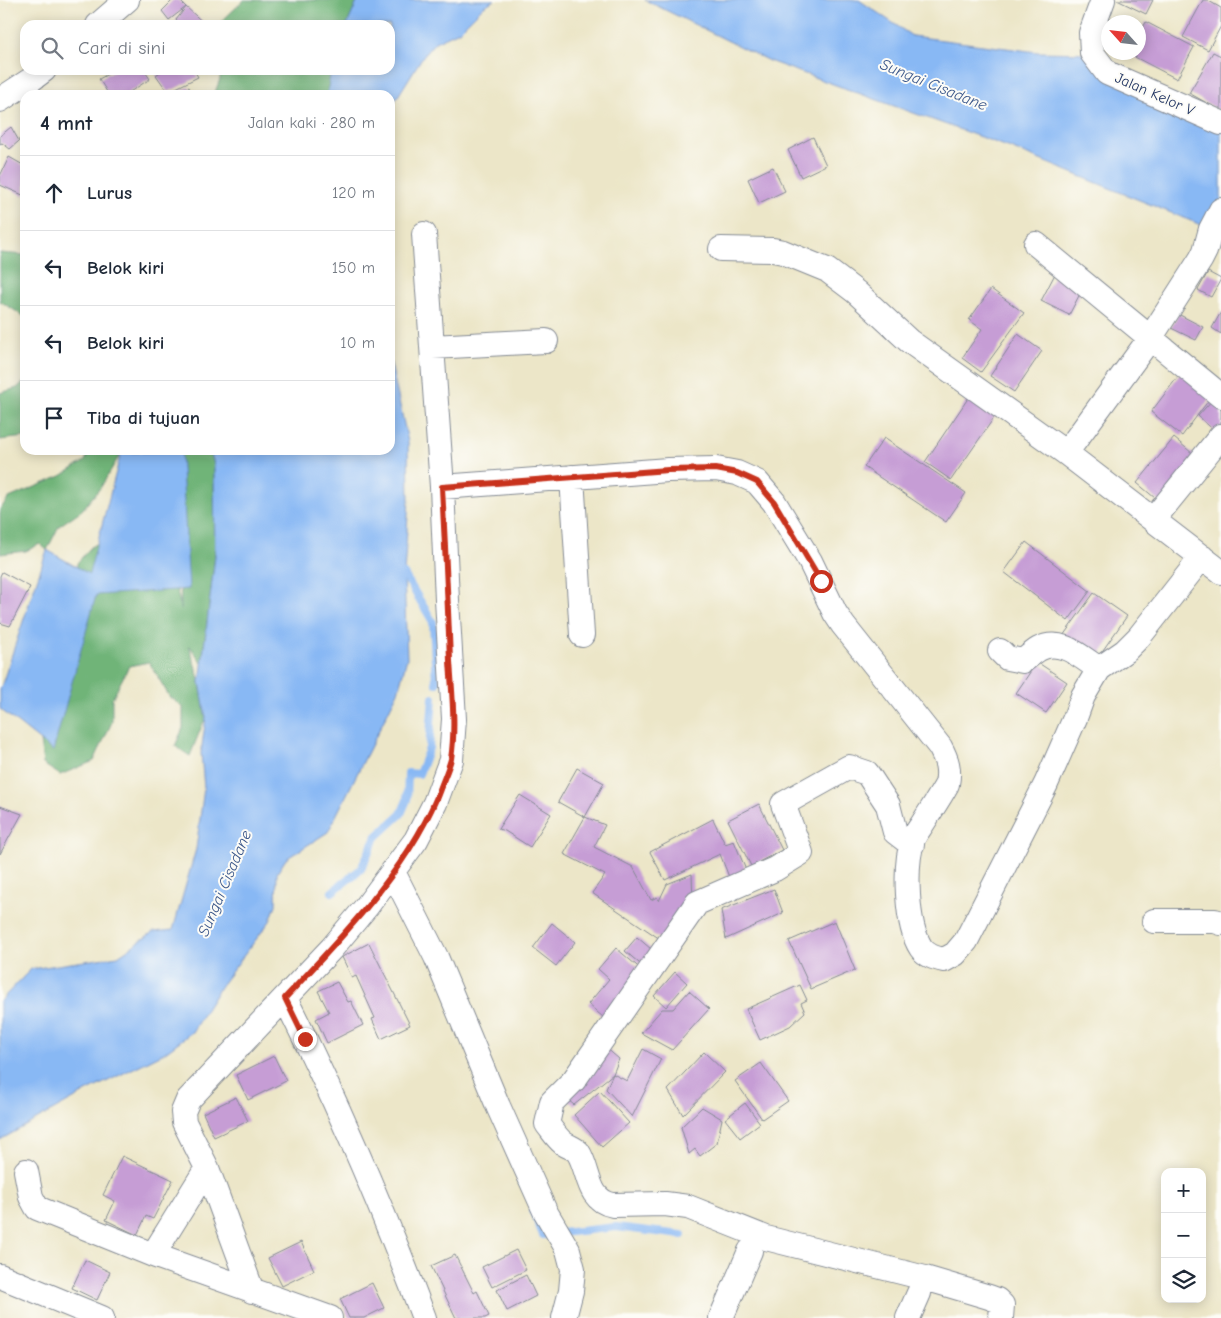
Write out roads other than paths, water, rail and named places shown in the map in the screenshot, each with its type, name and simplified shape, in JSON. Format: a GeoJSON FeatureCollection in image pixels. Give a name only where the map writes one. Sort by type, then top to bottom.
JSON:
{"type":"FeatureCollection","features":[{"type":"Feature","properties":{"kind":"street"},"geometry":{"type":"LineString","coordinates":[[104,20],[126,0]]}},
{"type":"Feature","properties":{"kind":"street","name":"Jalan Kelor V"},"geometry":{"type":"LineString","coordinates":[[1104,0],[1091,33],[1092,53],[1107,73],[1221,123]]}},
{"type":"Feature","properties":{"kind":"street"},"geometry":{"type":"LineString","coordinates":[[0,100],[37,75]]}},
{"type":"Feature","properties":{"kind":"street"},"geometry":{"type":"LineString","coordinates":[[1066,453],[1150,337],[1201,259],[1216,219]]}},
{"type":"Feature","properties":{"kind":"street"},"geometry":{"type":"LineString","coordinates":[[252,1291],[207,1168],[184,1122],[183,1112],[188,1100],[332,948],[393,872],[416,840],[435,804],[451,760],[454,719],[442,487],[424,234]]}},
{"type":"Feature","properties":{"kind":"street"},"geometry":{"type":"LineString","coordinates":[[1036,244],[1221,396]]}},
{"type":"Feature","properties":{"kind":"street"},"geometry":{"type":"LineString","coordinates":[[720,249],[773,250],[783,252],[826,270],[856,292],[909,341],[1066,453],[1221,572]]}},
{"type":"Feature","properties":{"kind":"street"},"geometry":{"type":"LineString","coordinates":[[432,347],[546,341]]}},
{"type":"Feature","properties":{"kind":"street"},"geometry":{"type":"LineString","coordinates":[[1153,520],[1221,436]]}},
{"type":"Feature","properties":{"kind":"street"},"geometry":{"type":"LineString","coordinates":[[442,487],[668,470],[716,469],[737,473],[757,482],[774,502],[810,561],[835,613],[940,747],[948,763],[948,784],[913,838],[908,862],[908,905],[916,937],[922,948],[930,956],[944,960],[955,954],[966,941],[1046,784],[1083,696],[1099,669],[1125,651],[1140,637],[1202,557]]}},
{"type":"Feature","properties":{"kind":"street"},"geometry":{"type":"LineString","coordinates":[[572,477],[582,635]]}},
{"type":"Feature","properties":{"kind":"street"},"geometry":{"type":"LineString","coordinates":[[1000,651],[1007,658],[1023,660],[1040,648],[1054,645],[1068,648],[1099,669]]}},
{"type":"Feature","properties":{"kind":"street"},"geometry":{"type":"LineString","coordinates":[[912,845],[895,832],[888,805],[867,773],[850,767],[784,804],[801,853],[775,869],[696,903],[574,1080],[552,1102],[547,1124],[562,1143],[578,1151],[590,1184],[599,1199],[606,1204],[665,1204],[688,1207],[766,1238],[989,1296],[1002,1305],[1001,1318]]}},
{"type":"Feature","properties":{"kind":"street"},"geometry":{"type":"LineString","coordinates":[[393,872],[440,966],[498,1106],[545,1211],[568,1250],[573,1269],[571,1291],[564,1318]]}},
{"type":"Feature","properties":{"kind":"street"},"geometry":{"type":"LineString","coordinates":[[1154,921],[1215,921],[1221,923]]}},
{"type":"Feature","properties":{"kind":"street"},"geometry":{"type":"LineString","coordinates":[[285,998],[335,1104],[391,1233],[424,1318]]}},
{"type":"Feature","properties":{"kind":"street"},"geometry":{"type":"LineString","coordinates":[[153,1255],[181,1207],[207,1168]]}},
{"type":"Feature","properties":{"kind":"street"},"geometry":{"type":"LineString","coordinates":[[26,1171],[31,1197],[37,1208],[153,1255],[330,1318]]}},
{"type":"Feature","properties":{"kind":"street"},"geometry":{"type":"LineString","coordinates":[[721,1318],[750,1250]]}},
{"type":"Feature","properties":{"kind":"street"},"geometry":{"type":"LineString","coordinates":[[0,1276],[102,1318]]}},
{"type":"Feature","properties":{"kind":"street"},"geometry":{"type":"LineString","coordinates":[[908,1318],[919,1293]]}},
{"type":"Feature","properties":{"kind":"water"},"geometry":{"type":"Polygon","coordinates":[[[358,0],[495,0],[484,6],[459,31],[435,42],[423,56],[395,101],[395,90],[328,90],[330,75],[395,75],[395,20],[349,20],[358,0]]]}},
{"type":"Feature","properties":{"kind":"water","name":"Sungai Cisadane"},"geometry":{"type":"Polygon","coordinates":[[[645,0],[859,0],[912,36],[1037,52],[1092,53],[1101,58],[1101,60],[1105,60],[1221,123],[1221,215],[1211,229],[1008,147],[769,61],[645,0]]]}},
{"type":"Feature","properties":{"kind":"water","name":"Sungai Cisadane"},"geometry":{"type":"Polygon","coordinates":[[[395,383],[408,442],[409,500],[404,574],[407,658],[398,692],[328,832],[286,859],[277,873],[276,905],[270,921],[220,987],[192,1032],[164,1053],[88,1091],[0,1140],[0,1001],[31,969],[118,956],[153,932],[173,930],[196,849],[204,788],[201,753],[206,717],[200,682],[215,556],[214,464],[211,455],[395,455],[395,383]]]}},
{"type":"Feature","properties":{"kind":"water"},"geometry":{"type":"Polygon","coordinates":[[[120,455],[181,455],[189,589],[96,595],[53,751],[0,709],[0,690],[47,550],[89,574],[120,455]]]}},
{"type":"Feature","properties":{"kind":"waterway"},"geometry":{"type":"LineString","coordinates":[[404,574],[433,622],[436,683]]}},
{"type":"Feature","properties":{"kind":"waterway"},"geometry":{"type":"LineString","coordinates":[[332,892],[361,869],[376,837],[401,814],[407,800],[408,773],[419,774],[429,748],[433,698]]}},
{"type":"Feature","properties":{"kind":"waterway"},"geometry":{"type":"LineString","coordinates":[[533,1211],[543,1235],[616,1227],[682,1235]]}}]}
